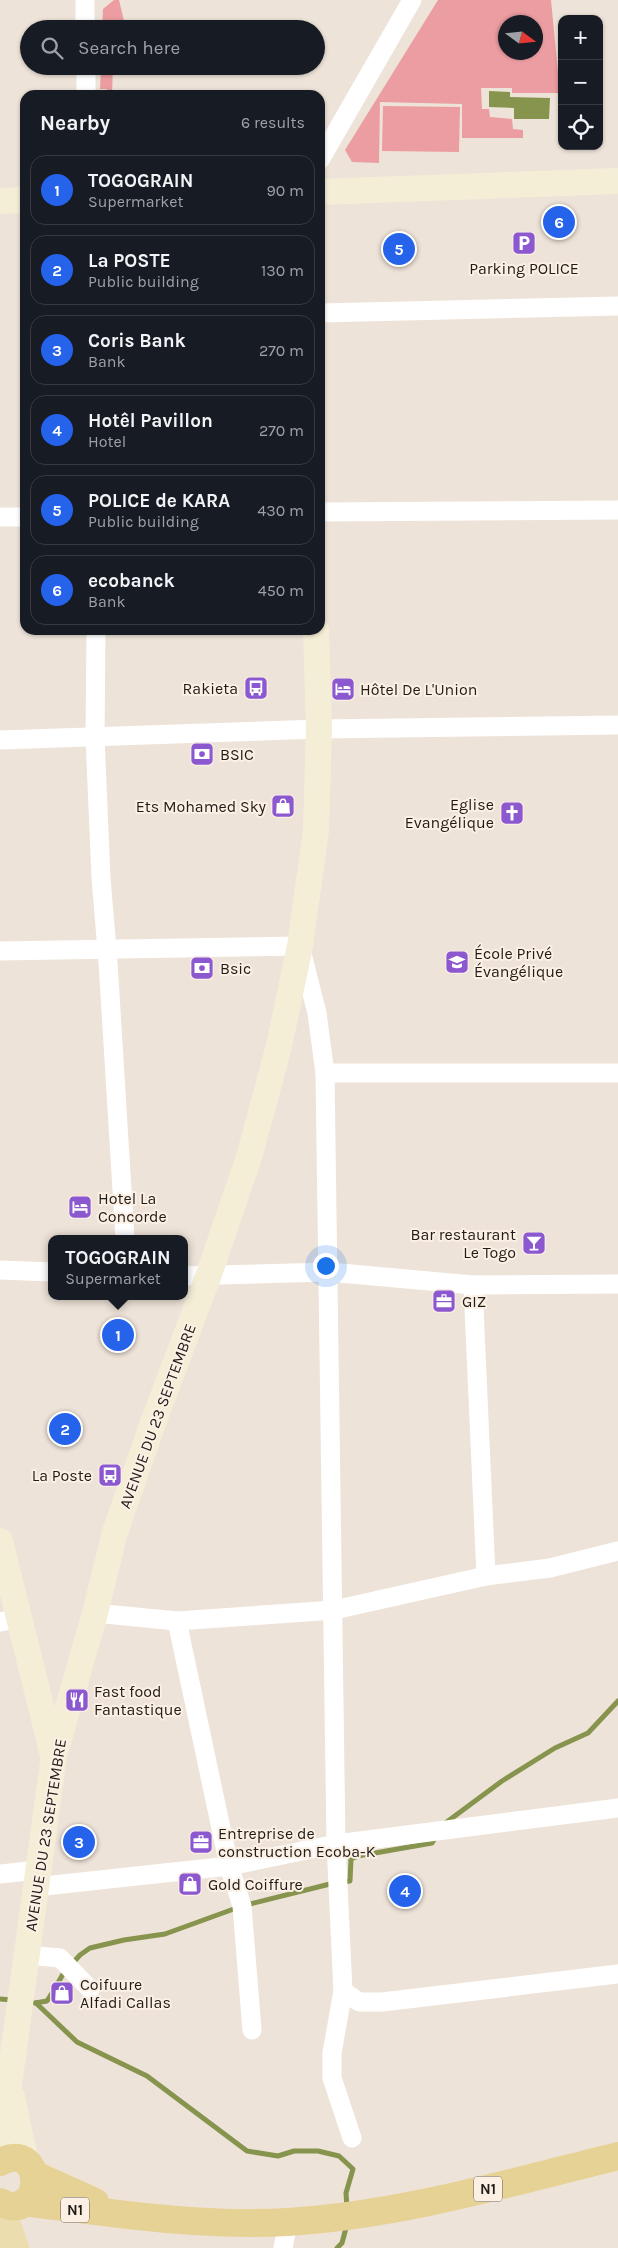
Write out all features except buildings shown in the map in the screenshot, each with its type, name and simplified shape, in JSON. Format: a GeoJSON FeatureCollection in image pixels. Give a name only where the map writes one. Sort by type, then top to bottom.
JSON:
{"type":"FeatureCollection","features":[{"type":"Feature","properties":{"kind":"highway","name":"N1"},"geometry":{"type":"LineString","coordinates":[[12,2203],[198,2222],[285,2235],[348,2215],[455,2197],[618,2156]]}},
{"type":"Feature","properties":{"kind":"highway"},"geometry":{"type":"LineString","coordinates":[[12,2203],[35,2189],[20,2167]]}},
{"type":"Feature","properties":{"kind":"highway","name":"N1"},"geometry":{"type":"LineString","coordinates":[[20,2167],[127,2215]]}},
{"type":"Feature","properties":{"kind":"main road"},"geometry":{"type":"LineString","coordinates":[[325,192],[618,181]]}},
{"type":"Feature","properties":{"kind":"main road"},"geometry":{"type":"LineString","coordinates":[[0,201],[20,200]]}},
{"type":"Feature","properties":{"kind":"main road","name":"AVENUE DU 23 SEPTEMBRE"},"geometry":{"type":"LineString","coordinates":[[0,2150],[54,1756],[95,1613],[115,1532],[152,1423],[196,1277],[249,1158],[279,1046],[300,946],[316,830],[319,729],[316,635]]}},
{"type":"Feature","properties":{"kind":"main road"},"geometry":{"type":"LineString","coordinates":[[0,1541],[10,1620],[54,1756]]}},
{"type":"Feature","properties":{"kind":"main road","name":"AVENUE DU 23 SEPTEMBRE"},"geometry":{"type":"LineString","coordinates":[[10,2087],[20,2167]]}},
{"type":"Feature","properties":{"kind":"main road"},"geometry":{"type":"LineString","coordinates":[[12,2203],[15,2248]]}},
{"type":"Feature","properties":{"kind":"main road"},"geometry":{"type":"LineString","coordinates":[[12,2203],[25,2248]]}},
{"type":"Feature","properties":{"kind":"street"},"geometry":{"type":"LineString","coordinates":[[85,0],[85,20]]}},
{"type":"Feature","properties":{"kind":"street"},"geometry":{"type":"LineString","coordinates":[[325,151],[412,0]]}},
{"type":"Feature","properties":{"kind":"street"},"geometry":{"type":"LineString","coordinates":[[86,75],[86,90]]}},
{"type":"Feature","properties":{"kind":"street"},"geometry":{"type":"LineString","coordinates":[[325,312],[618,306]]}},
{"type":"Feature","properties":{"kind":"street"},"geometry":{"type":"LineString","coordinates":[[325,512],[618,510]]}},
{"type":"Feature","properties":{"kind":"street"},"geometry":{"type":"LineString","coordinates":[[0,517],[20,517]]}},
{"type":"Feature","properties":{"kind":"street"},"geometry":{"type":"LineString","coordinates":[[96,635],[95,737],[101,878],[125,1235]]}},
{"type":"Feature","properties":{"kind":"street"},"geometry":{"type":"LineString","coordinates":[[0,740],[319,729],[618,725]]}},
{"type":"Feature","properties":{"kind":"street"},"geometry":{"type":"LineString","coordinates":[[0,951],[107,951],[300,946],[317,1013],[325,1073],[336,1844],[343,1991],[332,2053],[332,2078],[352,2138]]}},
{"type":"Feature","properties":{"kind":"street"},"geometry":{"type":"LineString","coordinates":[[325,1073],[618,1073]]}},
{"type":"Feature","properties":{"kind":"street"},"geometry":{"type":"LineString","coordinates":[[0,1270],[48,1272]]}},
{"type":"Feature","properties":{"kind":"street"},"geometry":{"type":"LineString","coordinates":[[196,1277],[329,1272],[472,1285],[618,1284]]}},
{"type":"Feature","properties":{"kind":"street"},"geometry":{"type":"LineString","coordinates":[[472,1285],[486,1576]]}},
{"type":"Feature","properties":{"kind":"street"},"geometry":{"type":"LineString","coordinates":[[95,1613],[177,1621],[334,1610],[486,1576],[550,1568],[618,1551]]}},
{"type":"Feature","properties":{"kind":"street"},"geometry":{"type":"LineString","coordinates":[[177,1621],[228,1866],[242,1906],[252,2030]]}},
{"type":"Feature","properties":{"kind":"street"},"geometry":{"type":"LineString","coordinates":[[0,1874],[36,1878],[228,1866],[336,1844],[618,1808]]}},
{"type":"Feature","properties":{"kind":"street"},"geometry":{"type":"LineString","coordinates":[[27,1955],[60,1958],[90,1989]]}},
{"type":"Feature","properties":{"kind":"street"},"geometry":{"type":"LineString","coordinates":[[343,1991],[359,2002],[382,2002],[618,1974]]}},
{"type":"Feature","properties":{"kind":"shaded area"},"geometry":{"type":"Polygon","coordinates":[[[114,0],[119,0],[124,20],[102,20],[103,9],[114,0]]]}},
{"type":"Feature","properties":{"kind":"shaded area"},"geometry":{"type":"Polygon","coordinates":[[[438,0],[551,0],[558,72],[558,93],[512,93],[512,88],[481,88],[482,109],[489,109],[490,117],[512,119],[513,129],[523,130],[523,138],[462,138],[462,104],[380,102],[379,163],[352,162],[345,150],[438,0]]]}},
{"type":"Feature","properties":{"kind":"shaded area"},"geometry":{"type":"Polygon","coordinates":[[[101,75],[113,75],[112,90],[100,89],[101,75]]]}},
{"type":"Feature","properties":{"kind":"shaded area"},"geometry":{"type":"Polygon","coordinates":[[[489,91],[510,92],[510,97],[550,98],[549,119],[514,119],[514,108],[489,107],[489,91]]]}},
{"type":"Feature","properties":{"kind":"shaded area"},"geometry":{"type":"Polygon","coordinates":[[[383,106],[460,107],[459,152],[382,151],[383,106]]]}},
{"type":"Feature","properties":{"kind":"waterway"},"geometry":{"type":"LineString","coordinates":[[444,1824],[502,1781],[555,1748],[588,1733],[618,1701]]}},
{"type":"Feature","properties":{"kind":"waterway"},"geometry":{"type":"LineString","coordinates":[[342,1882],[350,1881],[351,1859],[358,1856],[432,1843],[437,1835]]}},
{"type":"Feature","properties":{"kind":"waterway"},"geometry":{"type":"LineString","coordinates":[[55,1988],[63,1974],[80,1955],[90,1948],[124,1940],[165,1934],[242,1906],[334,1883]]}},
{"type":"Feature","properties":{"kind":"waterway"},"geometry":{"type":"LineString","coordinates":[[35,2003],[47,2001],[52,1993]]}},
{"type":"Feature","properties":{"kind":"waterway"},"geometry":{"type":"LineString","coordinates":[[0,1999],[12,2000]]}},
{"type":"Feature","properties":{"kind":"waterway"},"geometry":{"type":"LineString","coordinates":[[36,2003],[77,2042],[147,2076],[247,2151],[278,2156],[294,2151],[318,2151],[339,2156],[353,2169],[346,2193],[347,2208]]}},
{"type":"Feature","properties":{"kind":"waterway"},"geometry":{"type":"LineString","coordinates":[[337,2248],[342,2243],[347,2224]]}},
{"type":"Feature","properties":{"kind":"place","name":"ecobanck"},"geometry":{"type":"Point","coordinates":[559,222]}},
{"type":"Feature","properties":{"kind":"place","name":"Parking POLICE"},"geometry":{"type":"Point","coordinates":[524,243]}},
{"type":"Feature","properties":{"kind":"place","name":"POLICE de KARA"},"geometry":{"type":"Point","coordinates":[399,249]}},
{"type":"Feature","properties":{"kind":"place","name":"Rakieta"},"geometry":{"type":"Point","coordinates":[256,688]}},
{"type":"Feature","properties":{"kind":"place","name":"Hôtel De L'Union"},"geometry":{"type":"Point","coordinates":[343,689]}},
{"type":"Feature","properties":{"kind":"place","name":"BSIC"},"geometry":{"type":"Point","coordinates":[202,754]}},
{"type":"Feature","properties":{"kind":"place","name":"Ets Mohamed Sky"},"geometry":{"type":"Point","coordinates":[283,806]}},
{"type":"Feature","properties":{"kind":"place","name":"Eglise Evangélique"},"geometry":{"type":"Point","coordinates":[512,813]}},
{"type":"Feature","properties":{"kind":"place","name":"École Privé Évangélique"},"geometry":{"type":"Point","coordinates":[457,962]}},
{"type":"Feature","properties":{"kind":"place","name":"Bsic"},"geometry":{"type":"Point","coordinates":[202,968]}},
{"type":"Feature","properties":{"kind":"place","name":"Hotel La Concorde"},"geometry":{"type":"Point","coordinates":[80,1207]}},
{"type":"Feature","properties":{"kind":"place","name":"Bar restaurant Le Togo"},"geometry":{"type":"Point","coordinates":[534,1243]}},
{"type":"Feature","properties":{"kind":"place","name":"GIZ"},"geometry":{"type":"Point","coordinates":[444,1301]}},
{"type":"Feature","properties":{"kind":"place","name":"TOGOGRAIN"},"geometry":{"type":"Point","coordinates":[118,1335]}},
{"type":"Feature","properties":{"kind":"place","name":"La POSTE"},"geometry":{"type":"Point","coordinates":[65,1429]}},
{"type":"Feature","properties":{"kind":"place","name":"La Poste"},"geometry":{"type":"Point","coordinates":[110,1475]}},
{"type":"Feature","properties":{"kind":"place","name":"Fast food Fantastique"},"geometry":{"type":"Point","coordinates":[77,1700]}},
{"type":"Feature","properties":{"kind":"place","name":"Coris Bank"},"geometry":{"type":"Point","coordinates":[79,1842]}},
{"type":"Feature","properties":{"kind":"place","name":"Entreprise de construction Ecoba-K"},"geometry":{"type":"Point","coordinates":[201,1842]}},
{"type":"Feature","properties":{"kind":"place","name":"Gold Coiffure"},"geometry":{"type":"Point","coordinates":[190,1884]}},
{"type":"Feature","properties":{"kind":"place","name":"Hotêl Pavillon"},"geometry":{"type":"Point","coordinates":[405,1891]}},
{"type":"Feature","properties":{"kind":"place","name":"Coifuure Alfadi Callas"},"geometry":{"type":"Point","coordinates":[62,1993]}}]}
